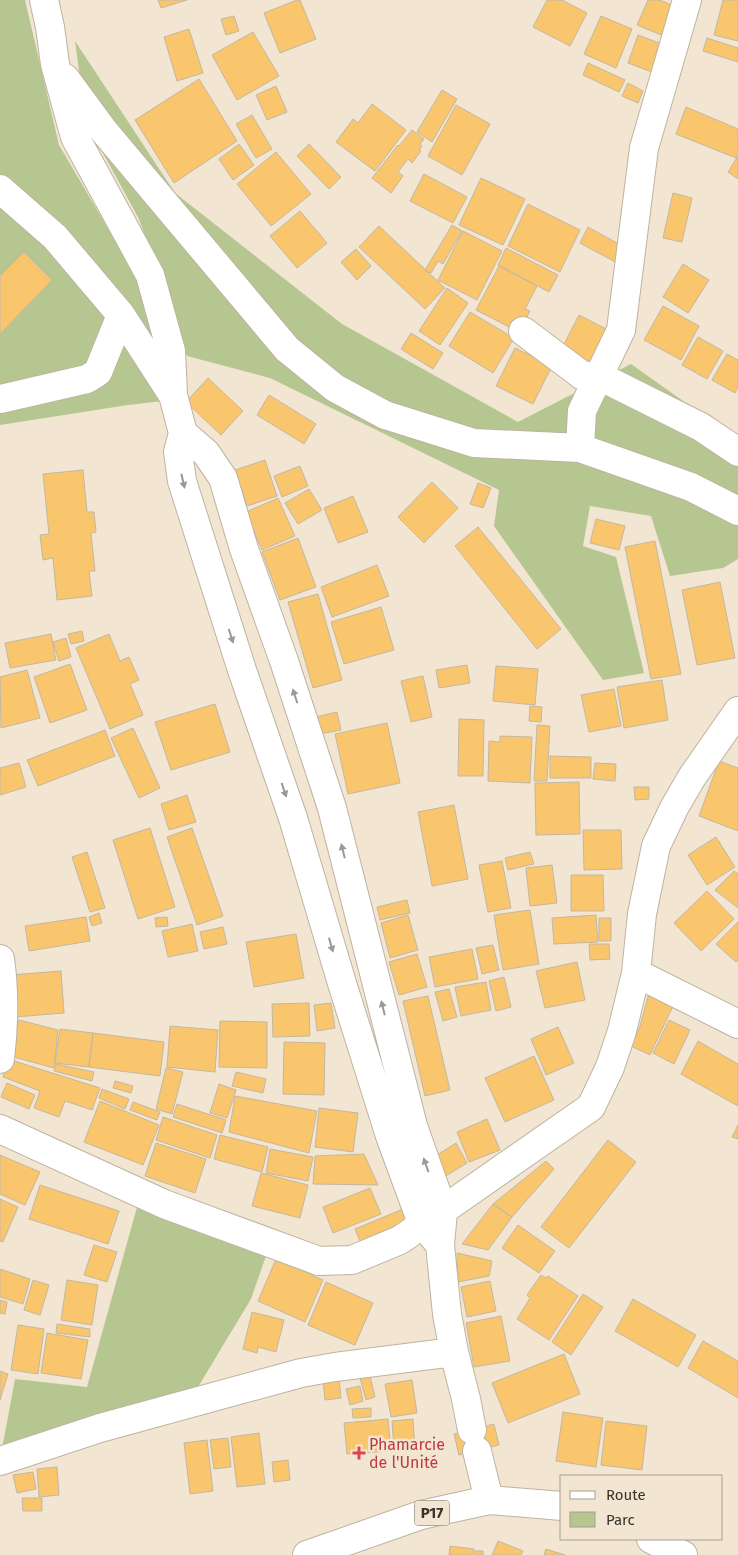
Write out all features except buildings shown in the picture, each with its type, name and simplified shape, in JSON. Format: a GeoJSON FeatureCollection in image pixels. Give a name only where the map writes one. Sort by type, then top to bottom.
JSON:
{"type":"FeatureCollection","features":[{"type":"Feature","properties":{"kind":"street"},"geometry":{"type":"LineString","coordinates":[[44,0],[55,64],[75,137],[150,275],[171,352],[173,395],[183,433],[178,452],[182,481],[242,670],[293,818],[390,1136],[432,1217]]}},
{"type":"Feature","properties":{"kind":"street"},"geometry":{"type":"LineString","coordinates":[[580,448],[582,411],[621,330],[644,148],[687,0]]}},
{"type":"Feature","properties":{"kind":"street"},"geometry":{"type":"LineString","coordinates":[[55,64],[104,131],[287,349],[335,388],[385,415],[474,444],[580,448],[691,487],[738,511]]}},
{"type":"Feature","properties":{"kind":"street"},"geometry":{"type":"LineString","coordinates":[[0,189],[55,237],[121,315],[173,395]]}},
{"type":"Feature","properties":{"kind":"street"},"geometry":{"type":"LineString","coordinates":[[0,399],[94,376],[98,372],[121,315]]}},
{"type":"Feature","properties":{"kind":"street"},"geometry":{"type":"LineString","coordinates":[[523,331],[583,376],[599,376],[701,427],[738,452]]}},
{"type":"Feature","properties":{"kind":"street"},"geometry":{"type":"LineString","coordinates":[[183,433],[206,453],[223,478],[244,549],[284,662],[332,808],[413,1126],[432,1217],[440,1245],[447,1314],[454,1352],[489,1500]]}},
{"type":"Feature","properties":{"kind":"street"},"geometry":{"type":"LineString","coordinates":[[0,1129],[164,1204],[319,1261],[352,1260],[400,1240],[591,1108],[610,1067],[622,1031],[636,973],[642,914],[656,846],[674,808],[692,777],[738,711]]}},
{"type":"Feature","properties":{"kind":"street"},"geometry":{"type":"LineString","coordinates":[[0,959],[3,979],[4,1025],[0,1059]]}},
{"type":"Feature","properties":{"kind":"street"},"geometry":{"type":"LineString","coordinates":[[636,973],[738,1024]]}},
{"type":"Feature","properties":{"kind":"street"},"geometry":{"type":"LineString","coordinates":[[0,1461],[100,1428],[301,1373],[454,1352]]}},
{"type":"Feature","properties":{"kind":"street","name":"P17"},"geometry":{"type":"LineString","coordinates":[[307,1555],[421,1515],[489,1500],[560,1506]]}},
{"type":"Feature","properties":{"kind":"street"},"geometry":{"type":"LineString","coordinates":[[653,1540],[683,1555]]}},
{"type":"Feature","properties":{"kind":"green space"},"geometry":{"type":"Polygon","coordinates":[[[0,0],[25,0],[59,145],[137,278],[180,399],[0,425],[0,0]]]}},
{"type":"Feature","properties":{"kind":"green space"},"geometry":{"type":"Polygon","coordinates":[[[75,41],[175,193],[342,324],[518,422],[631,364],[738,440],[738,559],[723,568],[670,576],[651,516],[590,506],[583,546],[616,557],[644,673],[603,680],[494,526],[499,490],[270,378],[187,356],[139,219],[86,122],[75,41]]]}},
{"type":"Feature","properties":{"kind":"green space"},"geometry":{"type":"Polygon","coordinates":[[[137,1207],[267,1253],[251,1299],[198,1387],[2,1449],[15,1379],[87,1387],[137,1207]]]}},
{"type":"Feature","properties":{"kind":"place","name":"Phamarcie de l'Unité"},"geometry":{"type":"Point","coordinates":[359,1453]}}]}
